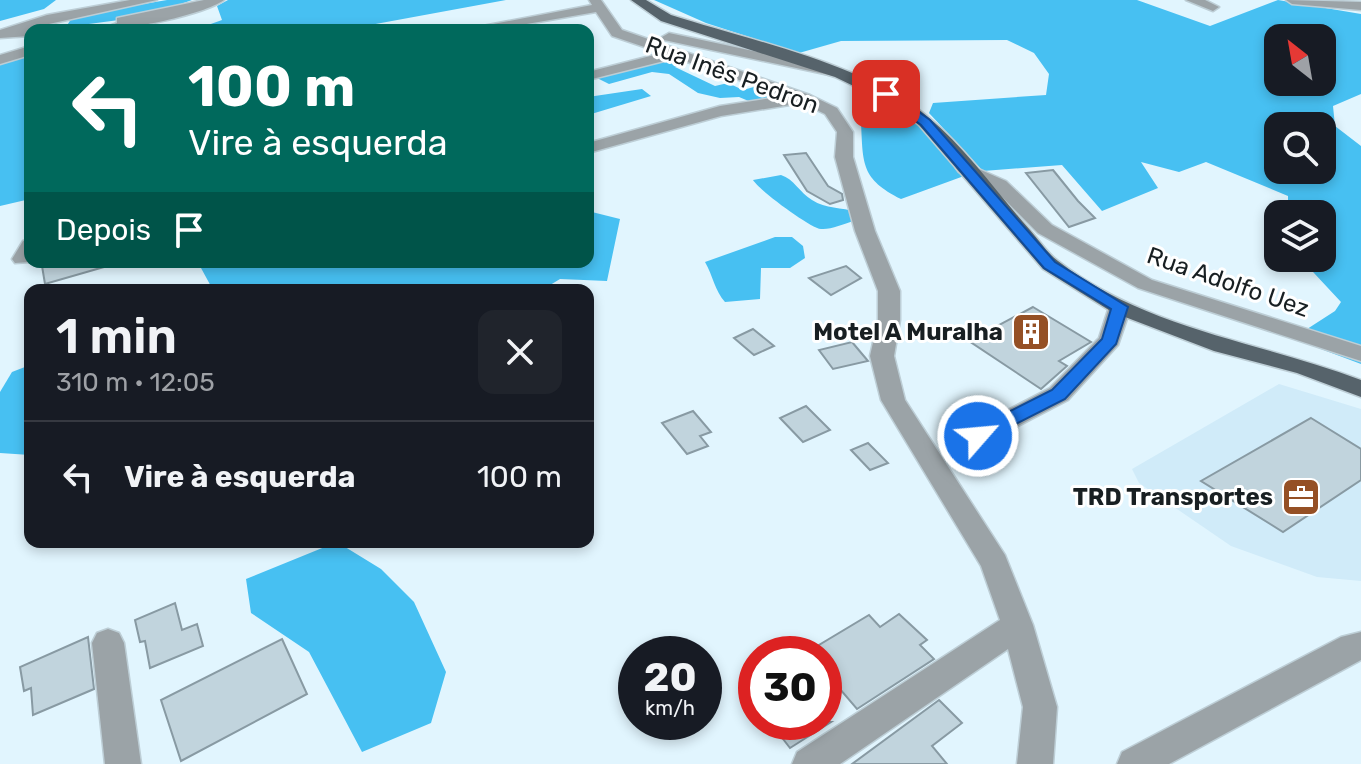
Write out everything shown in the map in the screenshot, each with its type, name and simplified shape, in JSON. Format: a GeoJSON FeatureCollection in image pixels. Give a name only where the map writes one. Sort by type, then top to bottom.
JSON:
{"type":"FeatureCollection","features":[{"type":"Feature","properties":{"kind":"main road"},"geometry":{"type":"LineString","coordinates":[[637,0],[686,25],[834,72],[899,102],[925,122],[1050,265],[1120,307],[1222,346],[1305,367],[1361,389]]}},
{"type":"Feature","properties":{"kind":"street"},"geometry":{"type":"LineString","coordinates":[[31,24],[151,0]]}},
{"type":"Feature","properties":{"kind":"street"},"geometry":{"type":"LineString","coordinates":[[132,24],[219,0]]}},
{"type":"Feature","properties":{"kind":"street"},"geometry":{"type":"LineString","coordinates":[[168,24],[219,0]]}},
{"type":"Feature","properties":{"kind":"street"},"geometry":{"type":"LineString","coordinates":[[1192,0],[1213,7]]}},
{"type":"Feature","properties":{"kind":"street"},"geometry":{"type":"LineString","coordinates":[[1292,0],[1361,6]]}},
{"type":"Feature","properties":{"kind":"street"},"geometry":{"type":"LineString","coordinates":[[525,24],[601,9]]}},
{"type":"Feature","properties":{"kind":"street","name":"Rua Inês Pedron"},"geometry":{"type":"LineString","coordinates":[[601,9],[649,34],[834,72]]}},
{"type":"Feature","properties":{"kind":"street","name":"Rua Inês Pedron"},"geometry":{"type":"LineString","coordinates":[[601,9],[617,33],[805,98],[831,111],[845,132],[844,157],[865,231],[889,291],[889,320],[882,356],[893,400],[995,563],[1017,625],[1040,707],[1035,764]]}},
{"type":"Feature","properties":{"kind":"street"},"geometry":{"type":"LineString","coordinates":[[98,24],[179,13]]}},
{"type":"Feature","properties":{"kind":"street"},"geometry":{"type":"LineString","coordinates":[[24,26],[0,34],[24,32]]}},
{"type":"Feature","properties":{"kind":"street"},"geometry":{"type":"LineString","coordinates":[[594,59],[622,57],[656,47]]}},
{"type":"Feature","properties":{"kind":"street"},"geometry":{"type":"LineString","coordinates":[[0,60],[24,52]]}},
{"type":"Feature","properties":{"kind":"street"},"geometry":{"type":"LineString","coordinates":[[594,74],[677,53]]}},
{"type":"Feature","properties":{"kind":"street"},"geometry":{"type":"LineString","coordinates":[[594,146],[720,111],[805,98]]}},
{"type":"Feature","properties":{"kind":"street","name":"Rua Adolfo Uez"},"geometry":{"type":"LineString","coordinates":[[965,168],[1000,185],[1045,229],[1145,284],[1361,354]]}},
{"type":"Feature","properties":{"kind":"street"},"geometry":{"type":"LineString","coordinates":[[978,436],[1059,394],[1110,340],[1120,307]]}},
{"type":"Feature","properties":{"kind":"street"},"geometry":{"type":"LineString","coordinates":[[810,764],[1017,625]]}},
{"type":"Feature","properties":{"kind":"street"},"geometry":{"type":"LineString","coordinates":[[108,643],[123,764]]}},
{"type":"Feature","properties":{"kind":"street"},"geometry":{"type":"LineString","coordinates":[[1135,764],[1276,686],[1361,646]]}},
{"type":"Feature","properties":{"kind":"shaded area"},"geometry":{"type":"Polygon","coordinates":[[[0,0],[56,0],[44,9],[0,21],[0,0]]]}},
{"type":"Feature","properties":{"kind":"shaded area"},"geometry":{"type":"Polygon","coordinates":[[[167,0],[192,0],[178,5],[172,13],[68,24],[73,16],[167,0]]]}},
{"type":"Feature","properties":{"kind":"shaded area"},"geometry":{"type":"Polygon","coordinates":[[[228,0],[506,0],[376,24],[211,24],[222,20],[217,6],[228,0]]]}},
{"type":"Feature","properties":{"kind":"shaded area"},"geometry":{"type":"Polygon","coordinates":[[[654,0],[1137,0],[1210,26],[1278,0],[1361,14],[1361,94],[1333,106],[1334,112],[1264,112],[1264,184],[1336,184],[1336,127],[1361,146],[1361,364],[1313,346],[1304,331],[1335,311],[1341,302],[1313,272],[1336,272],[1336,200],[1288,200],[1288,196],[1206,162],[1179,172],[1141,162],[1158,188],[1102,211],[1062,165],[983,171],[929,113],[933,103],[1046,95],[1049,74],[1034,53],[1007,40],[841,41],[799,53],[706,23],[654,0]]]}},
{"type":"Feature","properties":{"kind":"shaded area"},"geometry":{"type":"Polygon","coordinates":[[[24,55],[24,200],[0,206],[0,64],[24,55]]]}},
{"type":"Feature","properties":{"kind":"shaded area"},"geometry":{"type":"Polygon","coordinates":[[[683,57],[692,61],[675,67],[715,86],[728,83],[743,90],[761,85],[791,96],[751,102],[739,97],[720,98],[698,93],[669,74],[652,72],[609,84],[594,76],[649,61],[683,57]]]}},
{"type":"Feature","properties":{"kind":"shaded area"},"geometry":{"type":"Polygon","coordinates":[[[642,89],[651,96],[594,113],[594,96],[642,89]]]}},
{"type":"Feature","properties":{"kind":"shaded area"},"geometry":{"type":"Polygon","coordinates":[[[896,104],[917,121],[964,176],[901,199],[871,177],[862,149],[861,122],[896,104]]]}},
{"type":"Feature","properties":{"kind":"shaded area"},"geometry":{"type":"Polygon","coordinates":[[[781,175],[817,203],[857,212],[853,221],[829,229],[815,227],[785,208],[753,180],[781,175]]]}},
{"type":"Feature","properties":{"kind":"shaded area"},"geometry":{"type":"Polygon","coordinates":[[[594,212],[620,219],[607,281],[560,279],[552,284],[210,284],[201,268],[594,268],[594,212]]]}},
{"type":"Feature","properties":{"kind":"shaded area"},"geometry":{"type":"Polygon","coordinates":[[[775,237],[792,237],[803,246],[805,258],[790,268],[761,268],[760,299],[725,302],[705,262],[775,237]]]}},
{"type":"Feature","properties":{"kind":"shaded area"},"geometry":{"type":"Polygon","coordinates":[[[24,367],[24,455],[0,453],[0,392],[12,372],[24,367]]]}},
{"type":"Feature","properties":{"kind":"shaded area"},"geometry":{"type":"Polygon","coordinates":[[[1279,384],[1361,409],[1361,581],[1317,577],[1231,546],[1139,483],[1132,469],[1279,384]]]}},
{"type":"Feature","properties":{"kind":"shaded area"},"geometry":{"type":"Polygon","coordinates":[[[322,548],[347,548],[381,569],[414,602],[446,672],[431,723],[362,752],[309,652],[251,613],[246,579],[322,548]]]}},
{"type":"Feature","properties":{"kind":"building"},"geometry":{"type":"Polygon","coordinates":[[[806,153],[828,186],[842,194],[843,200],[830,204],[807,191],[784,155],[806,153]]]}},
{"type":"Feature","properties":{"kind":"building"},"geometry":{"type":"Polygon","coordinates":[[[1053,170],[1095,218],[1069,227],[1026,173],[1053,170]]]}},
{"type":"Feature","properties":{"kind":"building"},"geometry":{"type":"Polygon","coordinates":[[[846,266],[861,278],[831,295],[809,278],[846,266]]]}},
{"type":"Feature","properties":{"kind":"building"},"geometry":{"type":"Polygon","coordinates":[[[42,268],[101,268],[45,284],[42,268]]]}},
{"type":"Feature","properties":{"kind":"building","name":"Motel A Muralha"},"geometry":{"type":"Polygon","coordinates":[[[1033,307],[1091,342],[1059,361],[1067,366],[1041,389],[969,341],[1033,307]]]}},
{"type":"Feature","properties":{"kind":"building"},"geometry":{"type":"Polygon","coordinates":[[[753,329],[774,346],[754,355],[734,338],[753,329]]]}},
{"type":"Feature","properties":{"kind":"building"},"geometry":{"type":"Polygon","coordinates":[[[852,342],[868,361],[833,369],[819,350],[852,342]]]}},
{"type":"Feature","properties":{"kind":"building"},"geometry":{"type":"Polygon","coordinates":[[[806,406],[830,430],[803,442],[780,418],[806,406]]]}},
{"type":"Feature","properties":{"kind":"building"},"geometry":{"type":"Polygon","coordinates":[[[693,411],[711,432],[700,436],[708,446],[687,454],[662,423],[693,411]]]}},
{"type":"Feature","properties":{"kind":"building"},"geometry":{"type":"Polygon","coordinates":[[[1311,418],[1361,449],[1361,480],[1283,532],[1201,481],[1311,418]]]}},
{"type":"Feature","properties":{"kind":"building"},"geometry":{"type":"Polygon","coordinates":[[[868,443],[888,463],[870,470],[851,450],[868,443]]]}},
{"type":"Feature","properties":{"kind":"building"},"geometry":{"type":"Polygon","coordinates":[[[175,603],[182,630],[197,624],[203,646],[150,668],[145,641],[140,642],[135,620],[175,603]]]}},
{"type":"Feature","properties":{"kind":"building"},"geometry":{"type":"Polygon","coordinates":[[[899,614],[927,640],[920,645],[934,659],[857,709],[842,691],[842,636],[834,636],[869,615],[880,627],[899,614]]]}},
{"type":"Feature","properties":{"kind":"building"},"geometry":{"type":"Polygon","coordinates":[[[88,637],[94,689],[33,715],[31,688],[24,691],[20,667],[88,637]]]}},
{"type":"Feature","properties":{"kind":"building"},"geometry":{"type":"Polygon","coordinates":[[[282,639],[307,694],[181,761],[161,700],[282,639]]]}},
{"type":"Feature","properties":{"kind":"building"},"geometry":{"type":"Polygon","coordinates":[[[939,700],[962,723],[932,746],[947,764],[852,764],[939,700]]]}},
{"type":"Feature","properties":{"kind":"building"},"geometry":{"type":"Polygon","coordinates":[[[784,740],[803,740],[790,748],[784,740]]]}},
{"type":"Feature","properties":{"kind":"place","name":"Motel A Muralha"},"geometry":{"type":"Point","coordinates":[1031,332]}},
{"type":"Feature","properties":{"kind":"place","name":"TRD Transportes"},"geometry":{"type":"Point","coordinates":[1301,497]}},
{"type":"Feature","properties":{"kind":"route"},"geometry":{"type":"LineString","coordinates":[[886,94],[925,122],[1025,241],[1050,265],[1120,307],[1110,340],[1059,394],[978,436]]}}]}
